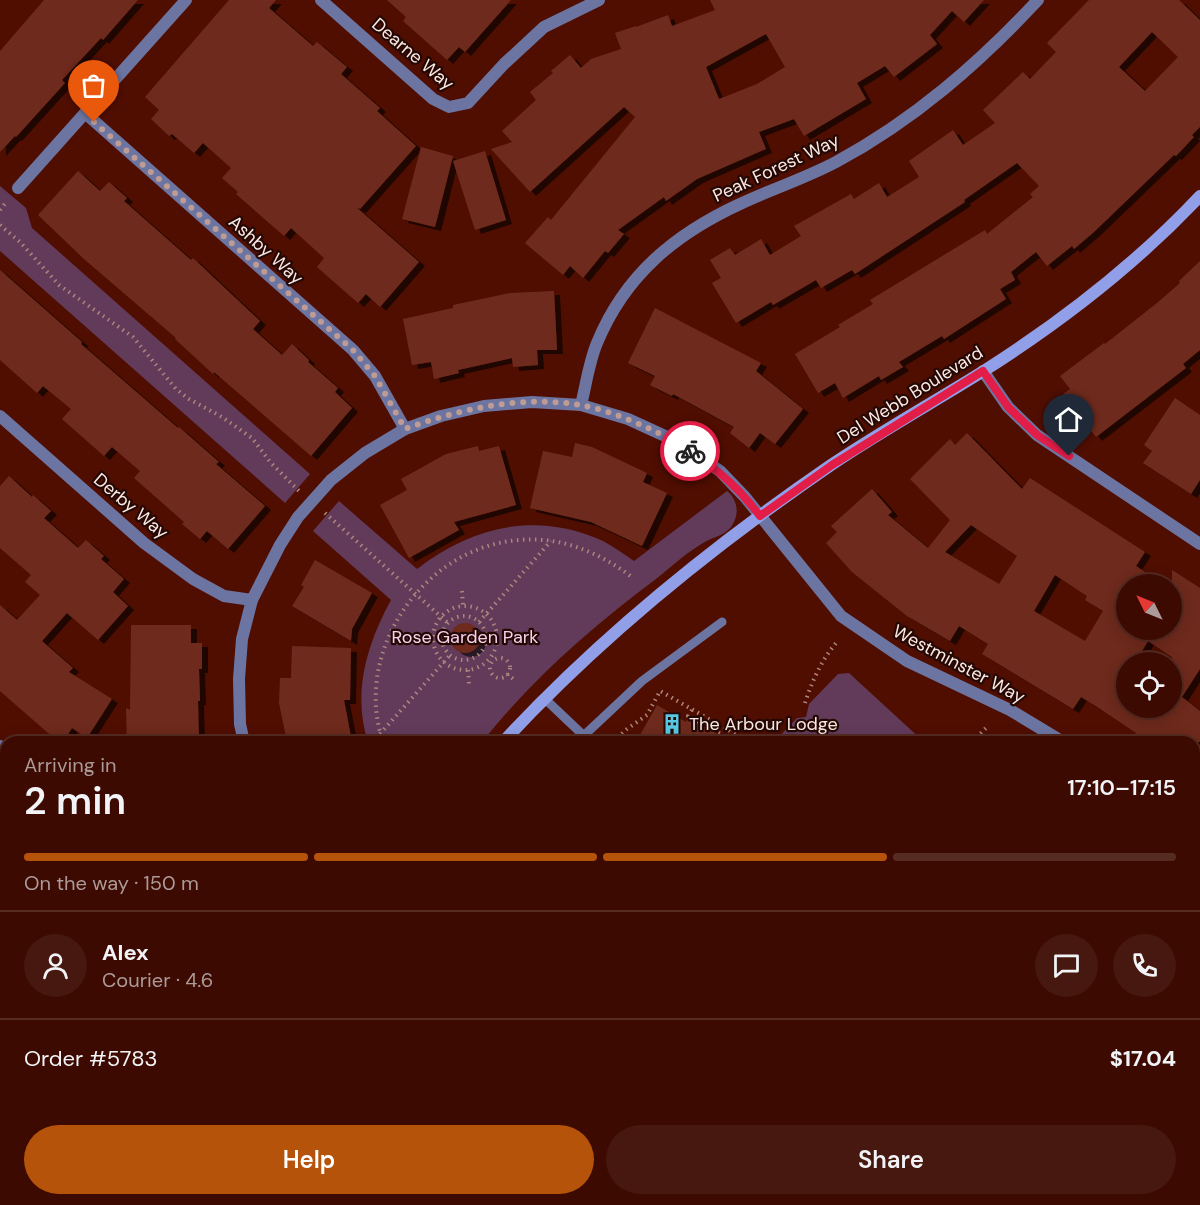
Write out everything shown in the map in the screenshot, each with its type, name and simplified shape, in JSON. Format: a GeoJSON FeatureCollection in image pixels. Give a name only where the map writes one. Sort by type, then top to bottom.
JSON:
{"type":"FeatureCollection","features":[{"type":"Feature","properties":{"kind":"street"},"geometry":{"type":"LineString","coordinates":[[18,188],[186,0]]}},
{"type":"Feature","properties":{"kind":"street","name":"Dearne Way"},"geometry":{"type":"LineString","coordinates":[[321,0],[433,99],[449,107],[468,103],[504,64],[544,27],[599,0]]}},
{"type":"Feature","properties":{"kind":"street","name":"Peak Forest Way"},"geometry":{"type":"LineString","coordinates":[[581,405],[597,344],[621,297],[652,260],[690,230],[738,205],[835,163],[902,123],[1004,37],[1038,0]]}},
{"type":"Feature","properties":{"kind":"street","name":"Ashby Way"},"geometry":{"type":"LineString","coordinates":[[85,113],[353,350],[375,376],[405,429]]}},
{"type":"Feature","properties":{"kind":"street","name":"Del Webb Boulevard"},"geometry":{"type":"LineString","coordinates":[[509,736],[544,698],[613,633],[760,516],[832,465],[983,371],[1047,328],[1108,282],[1198,202]]}},
{"type":"Feature","properties":{"kind":"street"},"geometry":{"type":"LineString","coordinates":[[983,371],[1008,407],[1037,435],[1200,544]]}},
{"type":"Feature","properties":{"kind":"street","name":"Westminster Way"},"geometry":{"type":"LineString","coordinates":[[243,736],[240,724],[239,679],[242,639],[252,600],[280,545],[298,517],[325,487],[365,453],[405,429],[441,416],[484,406],[532,402],[581,405],[628,419],[676,441],[720,471],[745,497],[842,616],[908,661],[1010,710],[1053,736]]}},
{"type":"Feature","properties":{"kind":"street","name":"Derby Way"},"geometry":{"type":"LineString","coordinates":[[0,416],[144,543],[193,579],[224,596],[252,600]]}},
{"type":"Feature","properties":{"kind":"lane"},"geometry":{"type":"LineString","coordinates":[[544,698],[584,735],[642,681],[722,622]]}},
{"type":"Feature","properties":{"kind":"path"},"geometry":{"type":"LineString","coordinates":[[0,210],[7,201]]}},
{"type":"Feature","properties":{"kind":"path"},"geometry":{"type":"LineString","coordinates":[[0,225],[20,242],[59,285],[133,337],[176,389],[252,438],[271,463],[299,491]]}},
{"type":"Feature","properties":{"kind":"path"},"geometry":{"type":"LineString","coordinates":[[325,513],[448,623]]}},
{"type":"Feature","properties":{"kind":"path"},"geometry":{"type":"LineString","coordinates":[[380,734],[376,706],[380,665],[392,629],[408,602],[439,571],[477,549],[498,542],[521,539],[571,545],[604,558],[633,578]]}},
{"type":"Feature","properties":{"kind":"path"},"geometry":{"type":"LineString","coordinates":[[479,622],[551,541]]}},
{"type":"Feature","properties":{"kind":"path"},"geometry":{"type":"LineString","coordinates":[[462,591],[463,606]]}},
{"type":"Feature","properties":{"kind":"path"},"geometry":{"type":"LineString","coordinates":[[469,616],[470,606]]}},
{"type":"Feature","properties":{"kind":"path"},"geometry":{"type":"LineString","coordinates":[[486,614],[470,606],[450,610],[441,616],[436,624],[435,646],[444,662],[456,669],[468,670],[490,660],[499,658],[505,660],[509,665],[507,674],[502,677],[493,675],[490,669],[490,660],[496,647],[497,637],[495,626],[486,614]]}},
{"type":"Feature","properties":{"kind":"path"},"geometry":{"type":"LineString","coordinates":[[469,616],[479,622],[485,631],[486,638],[481,652],[469,660],[450,655],[443,644],[443,634],[448,623],[455,618],[469,616]]}},
{"type":"Feature","properties":{"kind":"path"},"geometry":{"type":"LineString","coordinates":[[497,637],[512,635]]}},
{"type":"Feature","properties":{"kind":"path"},"geometry":{"type":"LineString","coordinates":[[419,641],[434,639]]}},
{"type":"Feature","properties":{"kind":"path"},"geometry":{"type":"LineString","coordinates":[[805,703],[817,671],[837,642]]}},
{"type":"Feature","properties":{"kind":"path"},"geometry":{"type":"LineString","coordinates":[[435,646],[443,644]]}},
{"type":"Feature","properties":{"kind":"path"},"geometry":{"type":"LineString","coordinates":[[481,652],[490,660]]}},
{"type":"Feature","properties":{"kind":"path"},"geometry":{"type":"LineString","coordinates":[[380,734],[450,655]]}},
{"type":"Feature","properties":{"kind":"path"},"geometry":{"type":"LineString","coordinates":[[468,670],[469,684]]}},
{"type":"Feature","properties":{"kind":"path"},"geometry":{"type":"LineString","coordinates":[[507,674],[516,681]]}},
{"type":"Feature","properties":{"kind":"path"},"geometry":{"type":"LineString","coordinates":[[619,736],[647,715],[660,691],[738,736]]}},
{"type":"Feature","properties":{"kind":"path"},"geometry":{"type":"LineString","coordinates":[[692,710],[688,716],[725,736]]}},
{"type":"Feature","properties":{"kind":"path"},"geometry":{"type":"LineString","coordinates":[[978,736],[989,725]]}},
{"type":"Feature","properties":{"kind":"green space"},"geometry":{"type":"Polygon","coordinates":[[[0,186],[26,208],[32,228],[310,474],[285,503],[0,251],[0,186]]]}},
{"type":"Feature","properties":{"kind":"green space","name":"Rose Garden Park"},"geometry":{"type":"Polygon","coordinates":[[[727,491],[734,499],[737,513],[728,530],[691,551],[586,635],[542,675],[487,736],[366,736],[361,705],[365,669],[375,634],[391,600],[313,531],[339,501],[417,569],[460,542],[483,533],[530,525],[578,532],[603,541],[634,561],[727,491]]]}},
{"type":"Feature","properties":{"kind":"green space"},"geometry":{"type":"Polygon","coordinates":[[[849,673],[917,736],[780,736],[797,718],[806,717],[809,704],[838,674],[849,673]]]}},
{"type":"Feature","properties":{"kind":"building"},"geometry":{"type":"Polygon","coordinates":[[[44,0],[138,0],[103,40],[101,38],[62,80],[65,83],[0,152],[0,51],[44,0]]]}},
{"type":"Feature","properties":{"kind":"building"},"geometry":{"type":"Polygon","coordinates":[[[229,0],[276,0],[269,8],[313,46],[317,42],[347,67],[341,74],[380,108],[377,111],[416,146],[360,209],[356,207],[419,262],[380,307],[366,294],[358,303],[317,267],[324,258],[291,228],[284,236],[236,194],[238,192],[222,178],[231,168],[203,143],[194,153],[172,134],[169,136],[151,119],[159,110],[145,97],[229,0]]]}},
{"type":"Feature","properties":{"kind":"building"},"geometry":{"type":"Polygon","coordinates":[[[387,0],[511,0],[465,52],[459,47],[447,60],[403,21],[406,17],[387,0]]]}},
{"type":"Feature","properties":{"kind":"building"},"geometry":{"type":"Polygon","coordinates":[[[710,0],[984,0],[964,22],[952,11],[930,35],[937,44],[894,77],[885,66],[857,83],[866,99],[804,136],[794,119],[759,132],[766,149],[697,179],[666,201],[664,197],[618,230],[624,234],[608,253],[605,251],[583,278],[570,266],[563,275],[525,243],[548,217],[551,220],[635,117],[624,107],[530,192],[491,149],[512,142],[502,131],[536,100],[530,92],[570,55],[581,68],[591,59],[621,49],[615,33],[668,15],[672,26],[715,10],[710,0]],[[766,34],[706,67],[719,99],[757,84],[785,67],[766,34]]]}},
{"type":"Feature","properties":{"kind":"building"},"geometry":{"type":"Polygon","coordinates":[[[1089,0],[1179,0],[1200,20],[1200,127],[1176,156],[1174,155],[1074,249],[1072,246],[1047,266],[1036,252],[1011,272],[1015,280],[1000,289],[1006,299],[944,339],[942,336],[899,362],[903,367],[881,380],[879,376],[843,398],[835,383],[818,393],[795,354],[873,304],[870,300],[985,230],[987,234],[1033,197],[1030,194],[1039,186],[1017,163],[964,200],[965,202],[855,274],[852,270],[821,288],[816,280],[773,305],[771,302],[736,323],[712,283],[721,278],[710,260],[730,248],[735,255],[761,239],[770,255],[801,236],[794,226],[851,194],[854,199],[879,183],[887,197],[919,177],[909,161],[953,130],[963,145],[995,123],[983,110],[1023,72],[1030,79],[1056,52],[1047,43],[1089,0]],[[1152,32],[1119,67],[1145,91],[1178,57],[1152,32]]]}},
{"type":"Feature","properties":{"kind":"building"},"geometry":{"type":"Polygon","coordinates":[[[421,147],[453,156],[435,227],[402,219],[421,147]]]}},
{"type":"Feature","properties":{"kind":"building"},"geometry":{"type":"Polygon","coordinates":[[[485,151],[506,220],[475,230],[453,161],[485,151]]]}},
{"type":"Feature","properties":{"kind":"building"},"geometry":{"type":"Polygon","coordinates":[[[78,171],[100,191],[109,182],[127,198],[124,201],[191,260],[193,258],[260,321],[253,329],[282,355],[292,344],[309,360],[308,362],[338,388],[335,392],[352,408],[311,456],[214,372],[213,374],[38,215],[78,171]]]}},
{"type":"Feature","properties":{"kind":"building"},"geometry":{"type":"Polygon","coordinates":[[[1200,261],[1200,350],[1183,364],[1186,368],[1096,437],[1063,394],[1070,389],[1060,376],[1157,303],[1200,261]]]}},
{"type":"Feature","properties":{"kind":"building"},"geometry":{"type":"Polygon","coordinates":[[[0,270],[82,342],[81,344],[219,462],[216,464],[265,506],[228,549],[207,531],[200,539],[134,478],[140,471],[112,447],[104,456],[62,419],[71,409],[43,386],[37,393],[0,360],[0,270]]]}},
{"type":"Feature","properties":{"kind":"building"},"geometry":{"type":"Polygon","coordinates":[[[554,291],[557,350],[537,350],[538,365],[513,367],[512,358],[458,370],[459,373],[434,379],[431,362],[412,365],[403,319],[510,293],[554,291]]]}},
{"type":"Feature","properties":{"kind":"building"},"geometry":{"type":"Polygon","coordinates":[[[655,308],[761,363],[756,371],[803,409],[775,444],[760,433],[749,448],[730,433],[734,427],[673,394],[672,396],[650,385],[655,376],[628,363],[655,308]]]}},
{"type":"Feature","properties":{"kind":"building"},"geometry":{"type":"Polygon","coordinates":[[[1175,398],[1200,415],[1200,480],[1191,494],[1143,463],[1152,451],[1144,445],[1175,398]]]}},
{"type":"Feature","properties":{"kind":"building"},"geometry":{"type":"Polygon","coordinates":[[[967,433],[1022,489],[1030,478],[1145,552],[1136,566],[1148,574],[1116,574],[1116,640],[1182,640],[1182,576],[1200,588],[1200,669],[1182,697],[1200,711],[1200,736],[1134,736],[1136,733],[1081,697],[1073,709],[982,654],[988,644],[959,626],[950,641],[907,616],[852,572],[826,543],[837,532],[831,526],[872,489],[892,512],[888,515],[928,548],[950,520],[910,479],[950,439],[955,445],[967,433]],[[971,525],[945,552],[999,584],[1017,556],[971,525]],[[1055,575],[1034,611],[1085,641],[1103,611],[1085,600],[1087,596],[1055,575]]]}},
{"type":"Feature","properties":{"kind":"building"},"geometry":{"type":"Polygon","coordinates":[[[575,443],[592,447],[647,473],[643,482],[667,493],[642,546],[591,522],[530,508],[543,451],[572,457],[575,443]]]}},
{"type":"Feature","properties":{"kind":"building"},"geometry":{"type":"Polygon","coordinates":[[[478,446],[479,451],[499,446],[516,505],[454,522],[459,530],[409,558],[380,505],[407,490],[401,479],[446,454],[478,446]]]}},
{"type":"Feature","properties":{"kind":"building"},"geometry":{"type":"Polygon","coordinates":[[[9,476],[51,511],[44,518],[78,548],[86,540],[104,556],[101,559],[124,579],[113,592],[128,606],[98,640],[67,613],[42,641],[73,668],[69,672],[112,699],[88,736],[84,736],[72,728],[67,736],[53,736],[0,691],[0,605],[17,620],[40,595],[25,582],[31,575],[0,548],[0,486],[9,476]]]}},
{"type":"Feature","properties":{"kind":"building"},"geometry":{"type":"Polygon","coordinates":[[[315,560],[372,593],[352,629],[351,641],[292,606],[304,587],[301,585],[315,560]]]}},
{"type":"Feature","properties":{"kind":"building"},"geometry":{"type":"Polygon","coordinates":[[[465,623],[476,627],[480,638],[476,649],[465,653],[454,649],[450,638],[454,627],[465,623]]]}},
{"type":"Feature","properties":{"kind":"building"},"geometry":{"type":"Polygon","coordinates":[[[131,625],[191,625],[191,643],[202,643],[202,669],[199,669],[199,736],[127,736],[126,708],[130,710],[131,625]]]}},
{"type":"Feature","properties":{"kind":"building"},"geometry":{"type":"Polygon","coordinates":[[[292,646],[351,648],[350,700],[344,700],[351,736],[286,736],[279,703],[280,678],[291,678],[292,646]]]}},
{"type":"Feature","properties":{"kind":"building","name":"The Arbour Lodge"},"geometry":{"type":"Polygon","coordinates":[[[657,705],[686,722],[688,718],[721,736],[642,736],[640,735],[657,705]]]}},
{"type":"Feature","properties":{"kind":"way so far"},"geometry":{"type":"LineString","coordinates":[[94,122],[353,350],[375,376],[405,429],[441,416],[484,406],[532,402],[581,405],[628,419],[676,441],[690,451]]}},
{"type":"Feature","properties":{"kind":"place","name":"The Arbour Lodge"},"geometry":{"type":"Point","coordinates":[672,724]}},
{"type":"Feature","properties":{"kind":"route"},"geometry":{"type":"LineString","coordinates":[[690,451],[720,471],[760,516],[888,428],[983,371],[1008,407],[1037,435],[1069,456]]}}]}
